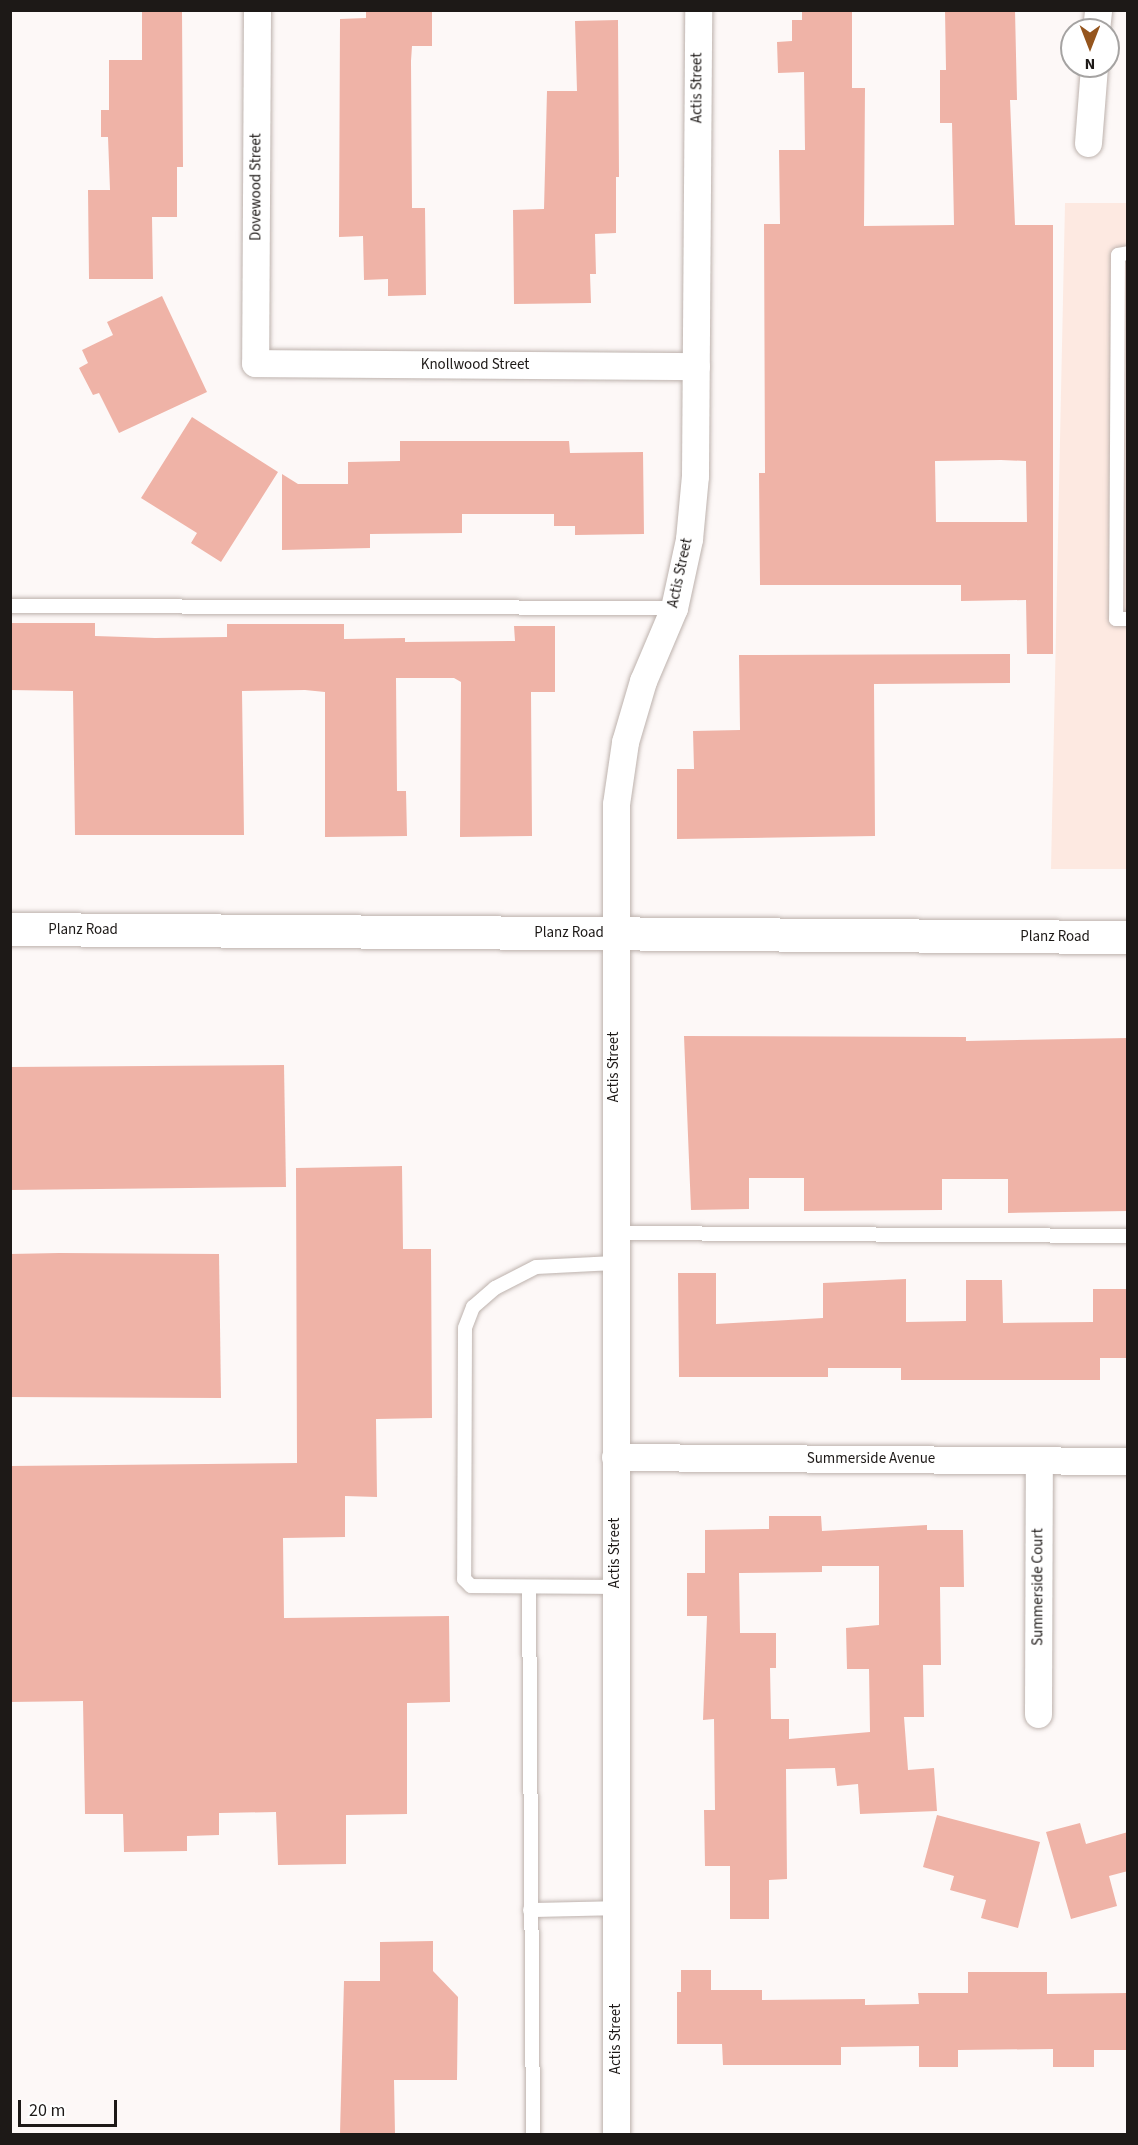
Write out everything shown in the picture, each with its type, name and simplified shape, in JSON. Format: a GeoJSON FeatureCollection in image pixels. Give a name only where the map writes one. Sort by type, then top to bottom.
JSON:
{"type":"FeatureCollection","features":[{"type":"Feature","properties":{"kind":"street","name":"Dovewood Street"},"geometry":{"type":"LineString","coordinates":[[255,363],[257,10]]}},
{"type":"Feature","properties":{"kind":"street","name":"Actis Street"},"geometry":{"type":"LineString","coordinates":[[616,2134],[614,934],[616,804],[625,742],[643,681],[674,608],[689,539],[695,476],[698,10]]}},
{"type":"Feature","properties":{"kind":"street"},"geometry":{"type":"LineString","coordinates":[[1088,143],[1093,78]]}},
{"type":"Feature","properties":{"kind":"street","name":"Knollwood Street"},"geometry":{"type":"LineString","coordinates":[[255,363],[696,366]]}},
{"type":"Feature","properties":{"kind":"street","name":"Planz Road"},"geometry":{"type":"LineString","coordinates":[[10,929],[1128,938]]}},
{"type":"Feature","properties":{"kind":"street","name":"Summerside Avenue"},"geometry":{"type":"LineString","coordinates":[[615,1457],[1128,1461]]}},
{"type":"Feature","properties":{"kind":"street","name":"Summerside Court"},"geometry":{"type":"LineString","coordinates":[[1038,1714],[1039,1461]]}},
{"type":"Feature","properties":{"kind":"lane"},"geometry":{"type":"LineString","coordinates":[[1128,254],[1118,255],[1122,501],[1116,619],[1128,620]]}},
{"type":"Feature","properties":{"kind":"lane"},"geometry":{"type":"LineString","coordinates":[[10,606],[674,608]]}},
{"type":"Feature","properties":{"kind":"lane"},"geometry":{"type":"LineString","coordinates":[[614,1233],[1128,1236]]}},
{"type":"Feature","properties":{"kind":"lane"},"geometry":{"type":"LineString","coordinates":[[614,1263],[536,1266],[495,1287],[473,1307],[465,1328],[464,1579],[471,1586],[615,1587]]}},
{"type":"Feature","properties":{"kind":"lane"},"geometry":{"type":"LineString","coordinates":[[529,1587],[533,2134]]}},
{"type":"Feature","properties":{"kind":"lane"},"geometry":{"type":"LineString","coordinates":[[530,1911],[616,1908]]}},
{"type":"Feature","properties":{"kind":"shaded area"},"geometry":{"type":"Polygon","coordinates":[[[1065,203],[1127,203],[1127,869],[1051,869],[1065,203]]]}},
{"type":"Feature","properties":{"kind":"building"},"geometry":{"type":"Polygon","coordinates":[[[142,10],[182,10],[183,167],[177,167],[177,217],[152,217],[153,279],[89,279],[88,190],[110,190],[108,137],[101,137],[101,110],[109,110],[109,60],[142,60],[142,10]]]}},
{"type":"Feature","properties":{"kind":"building"},"geometry":{"type":"Polygon","coordinates":[[[366,10],[432,10],[432,46],[412,46],[411,61],[412,208],[425,208],[426,295],[388,296],[388,279],[364,280],[363,236],[339,237],[340,19],[366,18],[366,10]]]}},
{"type":"Feature","properties":{"kind":"building"},"geometry":{"type":"Polygon","coordinates":[[[802,10],[852,10],[852,88],[865,88],[864,226],[954,225],[952,123],[940,123],[940,70],[946,70],[945,10],[1015,10],[1017,100],[1010,100],[1015,225],[1053,225],[1053,654],[1027,654],[1026,600],[961,601],[961,585],[760,585],[759,473],[765,473],[764,224],[780,224],[779,150],[805,150],[804,72],[778,73],[777,42],[792,41],[792,20],[802,20],[802,10]],[[935,461],[936,522],[1027,522],[1026,461],[935,461]]]}},
{"type":"Feature","properties":{"kind":"building"},"geometry":{"type":"Polygon","coordinates":[[[618,20],[619,177],[616,177],[616,233],[595,234],[596,274],[590,274],[591,303],[514,304],[513,210],[544,209],[547,91],[577,91],[575,21],[618,20]]]}},
{"type":"Feature","properties":{"kind":"building"},"geometry":{"type":"Polygon","coordinates":[[[162,296],[207,392],[119,433],[99,393],[93,395],[79,368],[88,363],[82,350],[113,335],[107,322],[162,296]]]}},
{"type":"Feature","properties":{"kind":"building"},"geometry":{"type":"Polygon","coordinates":[[[192,417],[278,472],[221,562],[191,543],[197,533],[141,498],[192,417]]]}},
{"type":"Feature","properties":{"kind":"building"},"geometry":{"type":"Polygon","coordinates":[[[400,441],[569,441],[570,453],[643,452],[644,534],[575,535],[575,526],[554,526],[554,514],[462,514],[462,533],[370,534],[370,548],[282,550],[282,474],[298,484],[348,484],[348,462],[400,461],[400,441]]]}},
{"type":"Feature","properties":{"kind":"building"},"geometry":{"type":"Polygon","coordinates":[[[10,623],[95,623],[95,636],[155,638],[227,637],[227,624],[344,624],[344,639],[405,638],[405,642],[515,641],[514,626],[555,626],[555,692],[531,692],[532,836],[460,837],[461,682],[454,678],[396,678],[397,791],[406,791],[407,836],[325,837],[325,692],[305,690],[242,691],[244,835],[75,835],[73,691],[10,690],[10,623]]]}},
{"type":"Feature","properties":{"kind":"building"},"geometry":{"type":"Polygon","coordinates":[[[1010,654],[1010,683],[874,684],[875,836],[677,839],[677,769],[694,769],[693,731],[740,730],[739,655],[1010,654]]]}},
{"type":"Feature","properties":{"kind":"building"},"geometry":{"type":"Polygon","coordinates":[[[684,1036],[966,1037],[966,1041],[1128,1038],[1128,1211],[1008,1213],[1008,1179],[942,1179],[942,1210],[804,1211],[804,1178],[749,1178],[749,1209],[691,1210],[684,1036]]]}},
{"type":"Feature","properties":{"kind":"building"},"geometry":{"type":"Polygon","coordinates":[[[284,1065],[286,1187],[10,1190],[10,1067],[284,1065]]]}},
{"type":"Feature","properties":{"kind":"building"},"geometry":{"type":"Polygon","coordinates":[[[402,1166],[403,1249],[431,1249],[432,1418],[376,1419],[377,1497],[345,1496],[345,1537],[283,1538],[284,1618],[449,1616],[450,1702],[407,1703],[407,1814],[346,1815],[346,1864],[278,1865],[276,1812],[219,1813],[219,1835],[187,1836],[187,1851],[124,1852],[123,1814],[85,1814],[83,1701],[10,1702],[10,1466],[297,1463],[296,1168],[402,1166]]]}},
{"type":"Feature","properties":{"kind":"building"},"geometry":{"type":"Polygon","coordinates":[[[10,1254],[219,1254],[221,1398],[10,1397],[10,1254]]]}},
{"type":"Feature","properties":{"kind":"building"},"geometry":{"type":"Polygon","coordinates":[[[678,1273],[716,1273],[716,1324],[823,1318],[823,1283],[906,1279],[906,1322],[966,1321],[966,1280],[1002,1280],[1003,1323],[1093,1322],[1093,1289],[1128,1289],[1128,1358],[1100,1358],[1100,1380],[901,1380],[901,1368],[828,1368],[828,1377],[679,1377],[678,1273]]]}},
{"type":"Feature","properties":{"kind":"building"},"geometry":{"type":"Polygon","coordinates":[[[769,1516],[821,1516],[822,1531],[927,1525],[927,1530],[963,1530],[964,1587],[940,1587],[941,1665],[923,1665],[924,1717],[904,1717],[908,1770],[934,1768],[937,1811],[860,1814],[858,1784],[837,1786],[835,1768],[786,1769],[787,1879],[769,1880],[769,1919],[730,1919],[730,1866],[705,1866],[704,1810],[715,1810],[714,1719],[703,1720],[707,1616],[687,1616],[687,1573],[705,1573],[705,1530],[769,1529],[769,1516]],[[822,1566],[822,1572],[739,1573],[740,1633],[776,1633],[776,1668],[770,1668],[771,1719],[789,1719],[789,1739],[870,1732],[869,1669],[847,1669],[846,1628],[879,1625],[879,1566],[822,1566]]]}},
{"type":"Feature","properties":{"kind":"building"},"geometry":{"type":"Polygon","coordinates":[[[937,1815],[1040,1842],[1018,1928],[981,1918],[986,1900],[950,1890],[954,1876],[923,1867],[937,1815]]]}},
{"type":"Feature","properties":{"kind":"building"},"geometry":{"type":"Polygon","coordinates":[[[1080,1823],[1086,1844],[1128,1832],[1128,1871],[1109,1876],[1117,1906],[1071,1919],[1046,1832],[1080,1823]]]}},
{"type":"Feature","properties":{"kind":"building"},"geometry":{"type":"Polygon","coordinates":[[[433,1941],[433,1971],[458,1997],[457,2080],[394,2080],[395,2134],[340,2134],[344,1981],[380,1981],[380,1942],[433,1941]]]}},
{"type":"Feature","properties":{"kind":"building"},"geometry":{"type":"Polygon","coordinates":[[[681,1970],[711,1970],[711,1990],[762,1990],[762,2000],[865,1999],[865,2005],[919,2004],[918,1993],[968,1993],[968,1972],[1047,1972],[1047,1994],[1128,1993],[1128,2050],[1094,2050],[1094,2067],[1053,2067],[1053,2049],[958,2050],[958,2067],[919,2067],[919,2046],[841,2047],[841,2065],[723,2065],[722,2044],[677,2044],[677,1992],[681,1992],[681,1970]]]}}]}
